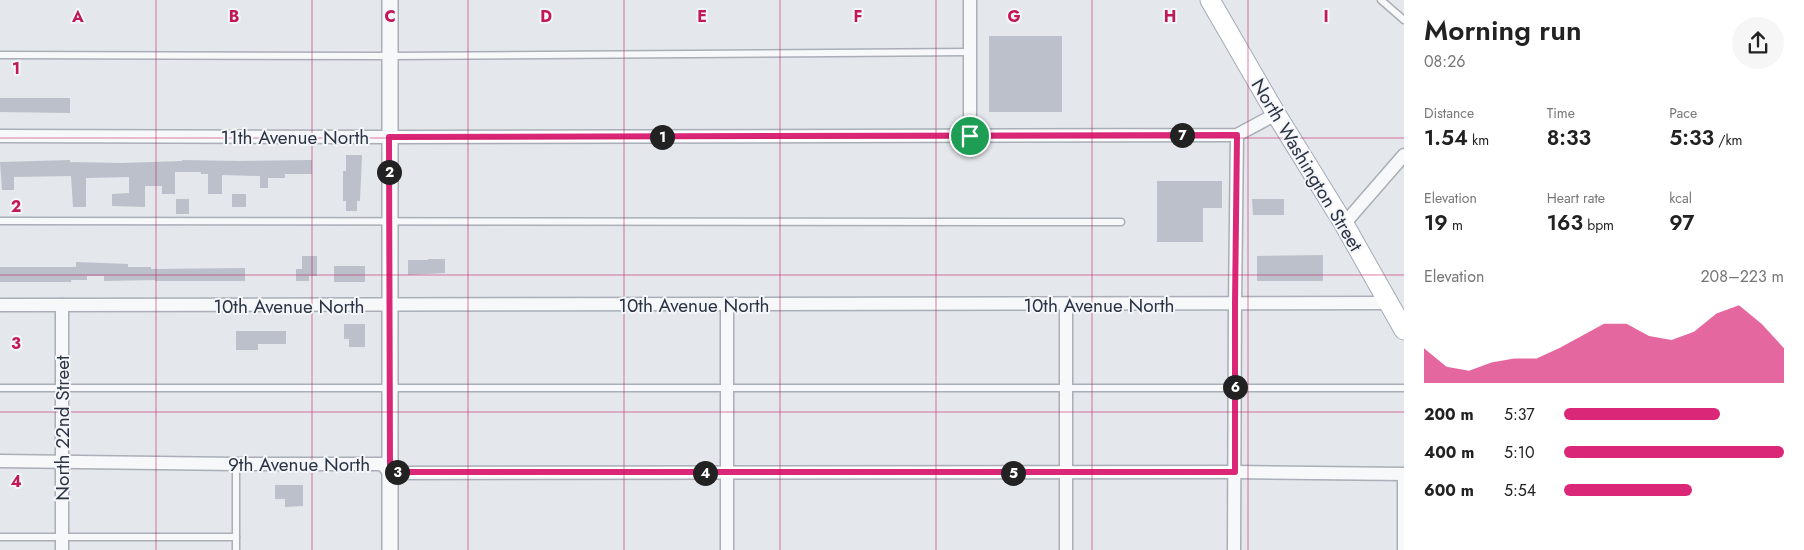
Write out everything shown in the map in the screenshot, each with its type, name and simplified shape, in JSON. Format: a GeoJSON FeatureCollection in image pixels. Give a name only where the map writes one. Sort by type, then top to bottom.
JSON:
{"type":"FeatureCollection","features":[{"type":"Feature","properties":{"kind":"main road","name":"North Washington Street"},"geometry":{"type":"LineString","coordinates":[[1210,0],[1276,114],[1344,224],[1404,330]]}},
{"type":"Feature","properties":{"kind":"street"},"geometry":{"type":"LineString","coordinates":[[390,0],[390,550]]}},
{"type":"Feature","properties":{"kind":"street"},"geometry":{"type":"LineString","coordinates":[[970,0],[970,136]]}},
{"type":"Feature","properties":{"kind":"street","name":"11th Avenue North"},"geometry":{"type":"LineString","coordinates":[[0,136],[1237,135],[1276,114]]}},
{"type":"Feature","properties":{"kind":"street"},"geometry":{"type":"LineString","coordinates":[[1234,550],[1237,135]]}},
{"type":"Feature","properties":{"kind":"street"},"geometry":{"type":"LineString","coordinates":[[1344,224],[1404,155]]}},
{"type":"Feature","properties":{"kind":"street","name":"10th Avenue North"},"geometry":{"type":"LineString","coordinates":[[0,305],[390,306],[1389,303]]}},
{"type":"Feature","properties":{"kind":"street"},"geometry":{"type":"LineString","coordinates":[[1066,304],[1066,550]]}},
{"type":"Feature","properties":{"kind":"street","name":"North 22nd Street"},"geometry":{"type":"LineString","coordinates":[[62,305],[62,544]]}},
{"type":"Feature","properties":{"kind":"street"},"geometry":{"type":"LineString","coordinates":[[727,305],[727,550]]}},
{"type":"Feature","properties":{"kind":"street","name":"9th Avenue North"},"geometry":{"type":"LineString","coordinates":[[0,461],[382,464],[390,472],[1235,472],[1404,474]]}},
{"type":"Feature","properties":{"kind":"street"},"geometry":{"type":"LineString","coordinates":[[1404,474],[1404,550]]}},
{"type":"Feature","properties":{"kind":"lane"},"geometry":{"type":"LineString","coordinates":[[1380,0],[1404,20]]}},
{"type":"Feature","properties":{"kind":"lane"},"geometry":{"type":"LineString","coordinates":[[0,55],[390,56],[970,52]]}},
{"type":"Feature","properties":{"kind":"lane"},"geometry":{"type":"LineString","coordinates":[[0,221],[1121,222]]}},
{"type":"Feature","properties":{"kind":"lane"},"geometry":{"type":"LineString","coordinates":[[0,388],[1404,388]]}},
{"type":"Feature","properties":{"kind":"lane"},"geometry":{"type":"LineString","coordinates":[[236,464],[236,550]]}},
{"type":"Feature","properties":{"kind":"lane"},"geometry":{"type":"LineString","coordinates":[[0,536],[62,544],[236,537]]}},
{"type":"Feature","properties":{"kind":"building"},"geometry":{"type":"Polygon","coordinates":[[[989,36],[1062,36],[1062,112],[989,112],[989,36]]]}},
{"type":"Feature","properties":{"kind":"building"},"geometry":{"type":"Polygon","coordinates":[[[0,98],[70,98],[70,113],[0,112],[0,98]]]}},
{"type":"Feature","properties":{"kind":"building"},"geometry":{"type":"Polygon","coordinates":[[[346,155],[362,155],[360,201],[357,201],[357,211],[346,211],[346,201],[343,201],[343,171],[346,171],[346,155]]]}},
{"type":"Feature","properties":{"kind":"building"},"geometry":{"type":"Polygon","coordinates":[[[70,160],[70,162],[122,163],[182,160],[312,160],[312,174],[285,174],[285,178],[268,178],[268,188],[260,188],[260,176],[222,175],[222,194],[208,194],[208,174],[201,174],[201,172],[175,172],[175,194],[162,194],[162,186],[145,186],[145,207],[112,206],[112,194],[129,193],[129,177],[86,178],[86,207],[73,207],[71,176],[14,177],[14,190],[2,190],[0,162],[70,160]]]}},
{"type":"Feature","properties":{"kind":"building"},"geometry":{"type":"Polygon","coordinates":[[[1157,181],[1222,181],[1222,208],[1203,208],[1203,242],[1157,242],[1157,181]]]}},
{"type":"Feature","properties":{"kind":"building"},"geometry":{"type":"Polygon","coordinates":[[[232,194],[246,194],[246,207],[232,207],[232,194]]]}},
{"type":"Feature","properties":{"kind":"building"},"geometry":{"type":"Polygon","coordinates":[[[176,199],[189,199],[189,214],[176,214],[176,199]]]}},
{"type":"Feature","properties":{"kind":"building"},"geometry":{"type":"Polygon","coordinates":[[[1252,199],[1284,199],[1284,215],[1253,215],[1252,199]]]}},
{"type":"Feature","properties":{"kind":"building"},"geometry":{"type":"Polygon","coordinates":[[[1323,255],[1323,281],[1257,281],[1257,256],[1323,255]]]}},
{"type":"Feature","properties":{"kind":"building"},"geometry":{"type":"Polygon","coordinates":[[[302,256],[317,256],[317,276],[309,276],[309,281],[296,281],[296,269],[302,269],[302,256]]]}},
{"type":"Feature","properties":{"kind":"building"},"geometry":{"type":"Polygon","coordinates":[[[445,259],[445,273],[408,275],[408,260],[445,259]]]}},
{"type":"Feature","properties":{"kind":"building"},"geometry":{"type":"Polygon","coordinates":[[[76,262],[128,264],[128,267],[151,267],[151,269],[245,268],[245,281],[104,281],[104,276],[87,276],[87,280],[71,280],[71,282],[0,282],[0,267],[76,267],[76,262]]]}},
{"type":"Feature","properties":{"kind":"building"},"geometry":{"type":"Polygon","coordinates":[[[334,266],[365,266],[365,282],[334,282],[334,266]]]}},
{"type":"Feature","properties":{"kind":"building"},"geometry":{"type":"Polygon","coordinates":[[[344,324],[365,324],[365,347],[349,347],[349,339],[344,339],[344,324]]]}},
{"type":"Feature","properties":{"kind":"building"},"geometry":{"type":"Polygon","coordinates":[[[236,331],[286,331],[286,344],[258,344],[258,350],[236,350],[236,331]]]}},
{"type":"Feature","properties":{"kind":"building"},"geometry":{"type":"Polygon","coordinates":[[[275,485],[303,485],[303,506],[285,507],[285,499],[275,499],[275,485]]]}},
{"type":"Feature","properties":{"kind":"route"},"geometry":{"type":"LineString","coordinates":[[1237,135],[1235,472],[390,472],[389,137],[970,136],[1237,135]]}}]}
